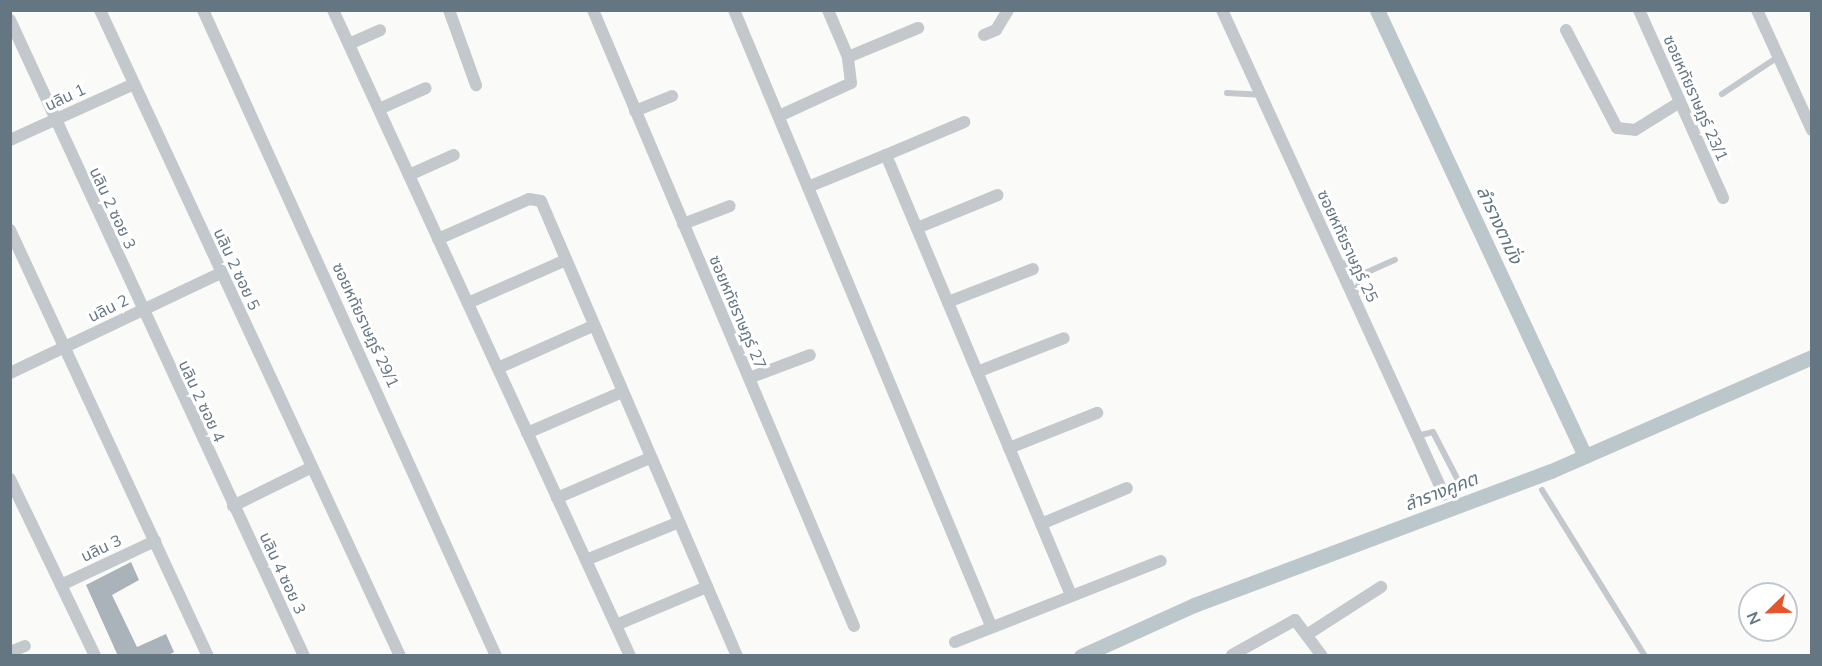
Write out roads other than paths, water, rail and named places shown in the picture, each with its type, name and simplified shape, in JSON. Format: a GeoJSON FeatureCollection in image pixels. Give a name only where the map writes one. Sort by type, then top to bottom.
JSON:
{"type":"FeatureCollection","features":[{"type":"Feature","properties":{"kind":"street","name":"นลิน 2 ซอย 5"},"geometry":{"type":"LineString","coordinates":[[100,10],[400,656]]}},
{"type":"Feature","properties":{"kind":"street","name":"ซอยหทัยราษฎร์ 29/1"},"geometry":{"type":"LineString","coordinates":[[203,10],[496,656]]}},
{"type":"Feature","properties":{"kind":"street"},"geometry":{"type":"LineString","coordinates":[[333,10],[630,656]]}},
{"type":"Feature","properties":{"kind":"street"},"geometry":{"type":"LineString","coordinates":[[449,10],[476,85]]}},
{"type":"Feature","properties":{"kind":"street","name":"ซอยหทัยราษฎร์ 27"},"geometry":{"type":"LineString","coordinates":[[592,10],[854,626]]}},
{"type":"Feature","properties":{"kind":"street"},"geometry":{"type":"LineString","coordinates":[[734,10],[991,626]]}},
{"type":"Feature","properties":{"kind":"street"},"geometry":{"type":"LineString","coordinates":[[778,116],[848,86],[853,78],[848,57],[828,10]]}},
{"type":"Feature","properties":{"kind":"street"},"geometry":{"type":"LineString","coordinates":[[984,35],[996,30],[1008,10]]}},
{"type":"Feature","properties":{"kind":"street","name":"ซอยหทัยราษฎร์ 25"},"geometry":{"type":"LineString","coordinates":[[1222,10],[1444,495]]}},
{"type":"Feature","properties":{"kind":"street","name":"ซอยหทัยราษฎร์ 23/1"},"geometry":{"type":"LineString","coordinates":[[1639,10],[1723,198]]}},
{"type":"Feature","properties":{"kind":"street"},"geometry":{"type":"LineString","coordinates":[[1757,10],[1812,130]]}},
{"type":"Feature","properties":{"kind":"street","name":"นลิน 2 ซอย 3"},"geometry":{"type":"LineString","coordinates":[[10,20],[142,310]]}},
{"type":"Feature","properties":{"kind":"street"},"geometry":{"type":"LineString","coordinates":[[848,57],[918,28]]}},
{"type":"Feature","properties":{"kind":"street"},"geometry":{"type":"LineString","coordinates":[[349,44],[380,30]]}},
{"type":"Feature","properties":{"kind":"street"},"geometry":{"type":"LineString","coordinates":[[1566,30],[1617,128],[1635,130],[1680,102]]}},
{"type":"Feature","properties":{"kind":"street","name":"นลิน 1"},"geometry":{"type":"LineString","coordinates":[[10,140],[134,84]]}},
{"type":"Feature","properties":{"kind":"street"},"geometry":{"type":"LineString","coordinates":[[379,109],[426,88]]}},
{"type":"Feature","properties":{"kind":"street"},"geometry":{"type":"LineString","coordinates":[[635,111],[672,96]]}},
{"type":"Feature","properties":{"kind":"street"},"geometry":{"type":"LineString","coordinates":[[808,187],[964,122]]}},
{"type":"Feature","properties":{"kind":"street"},"geometry":{"type":"LineString","coordinates":[[409,175],[454,155]]}},
{"type":"Feature","properties":{"kind":"street"},"geometry":{"type":"LineString","coordinates":[[886,155],[1071,596]]}},
{"type":"Feature","properties":{"kind":"street"},"geometry":{"type":"LineString","coordinates":[[917,228],[998,195]]}},
{"type":"Feature","properties":{"kind":"street"},"geometry":{"type":"LineString","coordinates":[[438,239],[535,198],[566,260],[735,655]]}},
{"type":"Feature","properties":{"kind":"street"},"geometry":{"type":"LineString","coordinates":[[683,224],[730,206]]}},
{"type":"Feature","properties":{"kind":"street"},"geometry":{"type":"LineString","coordinates":[[10,230],[208,656]]}},
{"type":"Feature","properties":{"kind":"street"},"geometry":{"type":"LineString","coordinates":[[468,303],[566,260]]}},
{"type":"Feature","properties":{"kind":"street"},"geometry":{"type":"LineString","coordinates":[[948,302],[1033,269]]}},
{"type":"Feature","properties":{"kind":"street","name":"นลิน 2"},"geometry":{"type":"LineString","coordinates":[[10,373],[221,273]]}},
{"type":"Feature","properties":{"kind":"street","name":"นลิน 2 ซอย 4"},"geometry":{"type":"LineString","coordinates":[[142,310],[233,506]]}},
{"type":"Feature","properties":{"kind":"street"},"geometry":{"type":"LineString","coordinates":[[498,368],[593,326]]}},
{"type":"Feature","properties":{"kind":"street"},"geometry":{"type":"LineString","coordinates":[[977,372],[1064,338]]}},
{"type":"Feature","properties":{"kind":"street"},"geometry":{"type":"LineString","coordinates":[[749,378],[810,355]]}},
{"type":"Feature","properties":{"kind":"street"},"geometry":{"type":"LineString","coordinates":[[527,433],[622,392]]}},
{"type":"Feature","properties":{"kind":"street"},"geometry":{"type":"LineString","coordinates":[[1009,448],[1097,413]]}},
{"type":"Feature","properties":{"kind":"street"},"geometry":{"type":"LineString","coordinates":[[557,498],[650,458]]}},
{"type":"Feature","properties":{"kind":"street"},"geometry":{"type":"LineString","coordinates":[[233,506],[312,467]]}},
{"type":"Feature","properties":{"kind":"street"},"geometry":{"type":"LineString","coordinates":[[10,479],[95,656]]}},
{"type":"Feature","properties":{"kind":"street"},"geometry":{"type":"LineString","coordinates":[[1041,524],[1127,488]]}},
{"type":"Feature","properties":{"kind":"street","name":"นลิน 4 ซอย 3"},"geometry":{"type":"LineString","coordinates":[[233,506],[304,656]]}},
{"type":"Feature","properties":{"kind":"street"},"geometry":{"type":"LineString","coordinates":[[586,560],[679,522]]}},
{"type":"Feature","properties":{"kind":"street","name":"นลิน 3"},"geometry":{"type":"LineString","coordinates":[[61,585],[155,541]]}},
{"type":"Feature","properties":{"kind":"street"},"geometry":{"type":"LineString","coordinates":[[955,642],[1161,561]]}},
{"type":"Feature","properties":{"kind":"street"},"geometry":{"type":"LineString","coordinates":[[616,625],[707,587]]}},
{"type":"Feature","properties":{"kind":"street"},"geometry":{"type":"LineString","coordinates":[[1308,634],[1381,587]]}},
{"type":"Feature","properties":{"kind":"street"},"geometry":{"type":"LineString","coordinates":[[1232,655],[1287,622],[1300,622],[1322,656]]}},
{"type":"Feature","properties":{"kind":"street"},"geometry":{"type":"LineString","coordinates":[[10,652],[24,646]]}},
{"type":"Feature","properties":{"kind":"lane"},"geometry":{"type":"LineString","coordinates":[[1722,94],[1778,57]]}},
{"type":"Feature","properties":{"kind":"lane"},"geometry":{"type":"LineString","coordinates":[[1227,93],[1262,95]]}},
{"type":"Feature","properties":{"kind":"lane"},"geometry":{"type":"LineString","coordinates":[[1337,260],[1363,274]]}},
{"type":"Feature","properties":{"kind":"lane"},"geometry":{"type":"LineString","coordinates":[[1353,296],[1363,274],[1395,260]]}},
{"type":"Feature","properties":{"kind":"lane"},"geometry":{"type":"LineString","coordinates":[[1417,436],[1433,432],[1461,486]]}},
{"type":"Feature","properties":{"kind":"lane"},"geometry":{"type":"LineString","coordinates":[[1542,490],[1645,656]]}},
{"type":"Feature","properties":{"kind":"waterway","name":"ลำรางตามั่ง"},"geometry":{"type":"LineString","coordinates":[[1377,10],[1585,456]]}},
{"type":"Feature","properties":{"kind":"waterway","name":"ลำรางคูคต"},"geometry":{"type":"LineString","coordinates":[[1081,656],[1194,605],[1551,471],[1812,357]]}}]}
